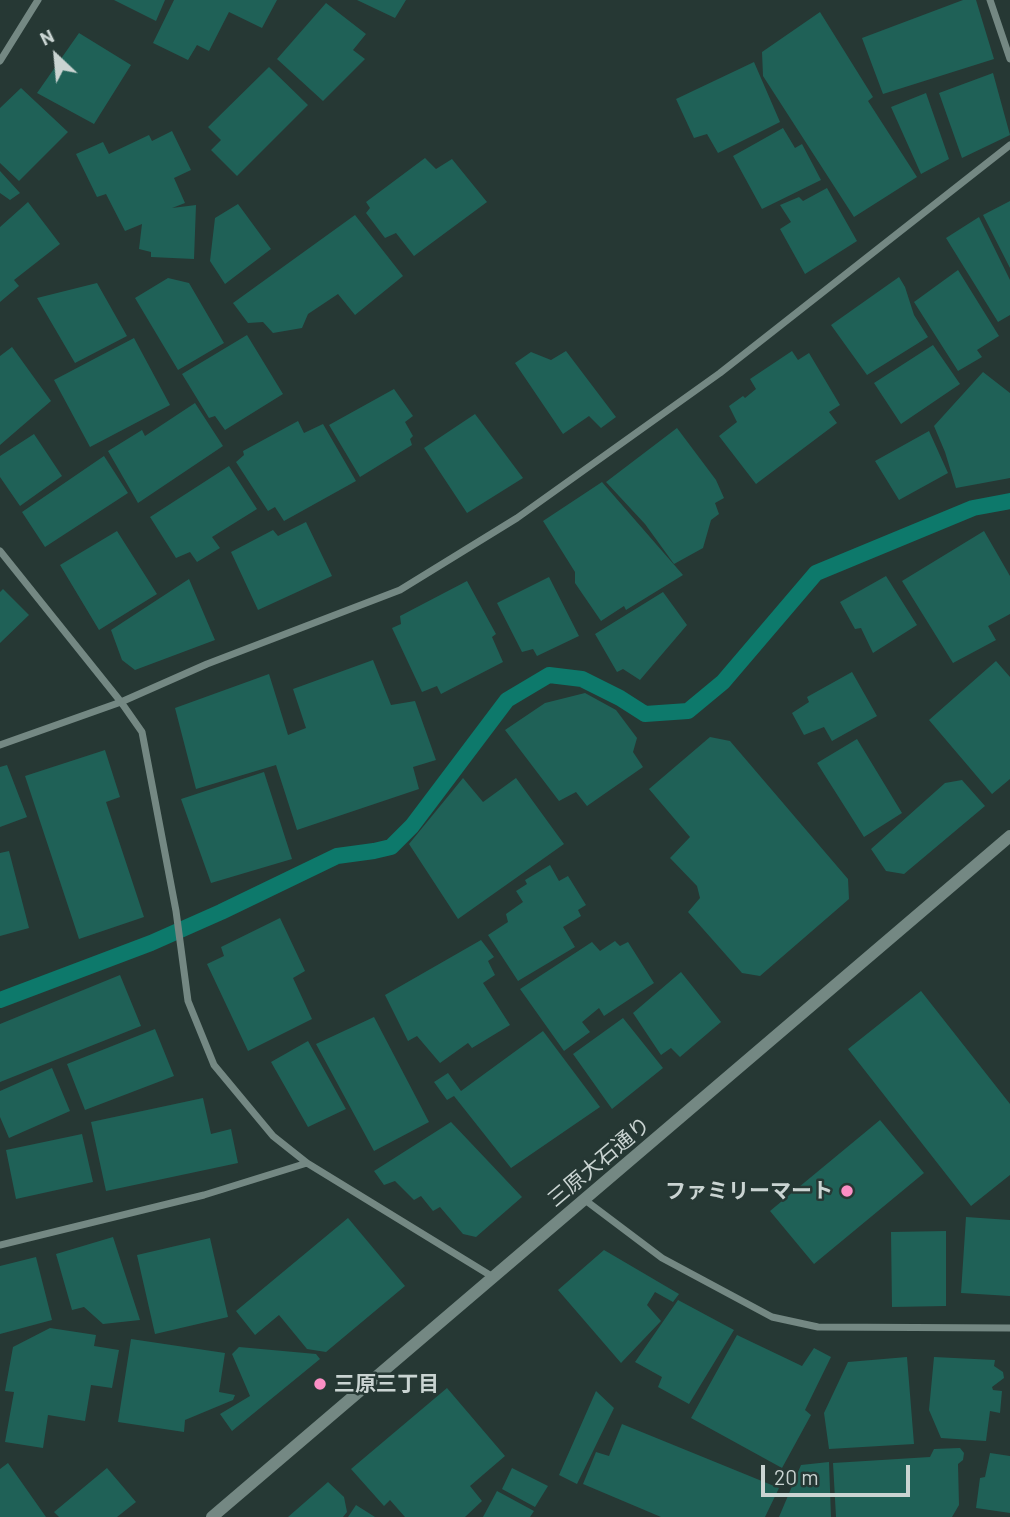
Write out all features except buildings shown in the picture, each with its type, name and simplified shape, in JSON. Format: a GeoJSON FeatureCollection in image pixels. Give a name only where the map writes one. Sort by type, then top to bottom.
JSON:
{"type":"FeatureCollection","features":[{"type":"Feature","properties":{"kind":"street"},"geometry":{"type":"LineString","coordinates":[[0,61],[38,0]]}},
{"type":"Feature","properties":{"kind":"street"},"geometry":{"type":"LineString","coordinates":[[990,0],[1010,59]]}},
{"type":"Feature","properties":{"kind":"street"},"geometry":{"type":"LineString","coordinates":[[0,745],[121,702],[206,664],[400,590],[517,518],[720,373],[1010,145]]}},
{"type":"Feature","properties":{"kind":"street"},"geometry":{"type":"LineString","coordinates":[[0,551],[142,732],[176,911],[188,1001],[214,1065],[273,1136],[307,1163],[493,1277]]}},
{"type":"Feature","properties":{"kind":"street","name":"三原大石通り"},"geometry":{"type":"LineString","coordinates":[[212,1517],[1010,836]]}},
{"type":"Feature","properties":{"kind":"street"},"geometry":{"type":"LineString","coordinates":[[0,1245],[204,1195],[307,1163]]}},
{"type":"Feature","properties":{"kind":"street"},"geometry":{"type":"LineString","coordinates":[[585,1200],[662,1258],[772,1317],[818,1326],[1010,1328]]}},
{"type":"Feature","properties":{"kind":"waterway"},"geometry":{"type":"LineString","coordinates":[[0,1000],[151,943],[337,856],[391,847],[412,826],[507,700],[549,675],[582,679],[645,714],[688,711],[723,682],[816,573],[973,508],[1010,501]]}},
{"type":"Feature","properties":{"kind":"place","name":"ファミリーマート"},"geometry":{"type":"Point","coordinates":[847,1191]}},
{"type":"Feature","properties":{"kind":"place","name":"三原三丁目"},"geometry":{"type":"Point","coordinates":[320,1384]}}]}
